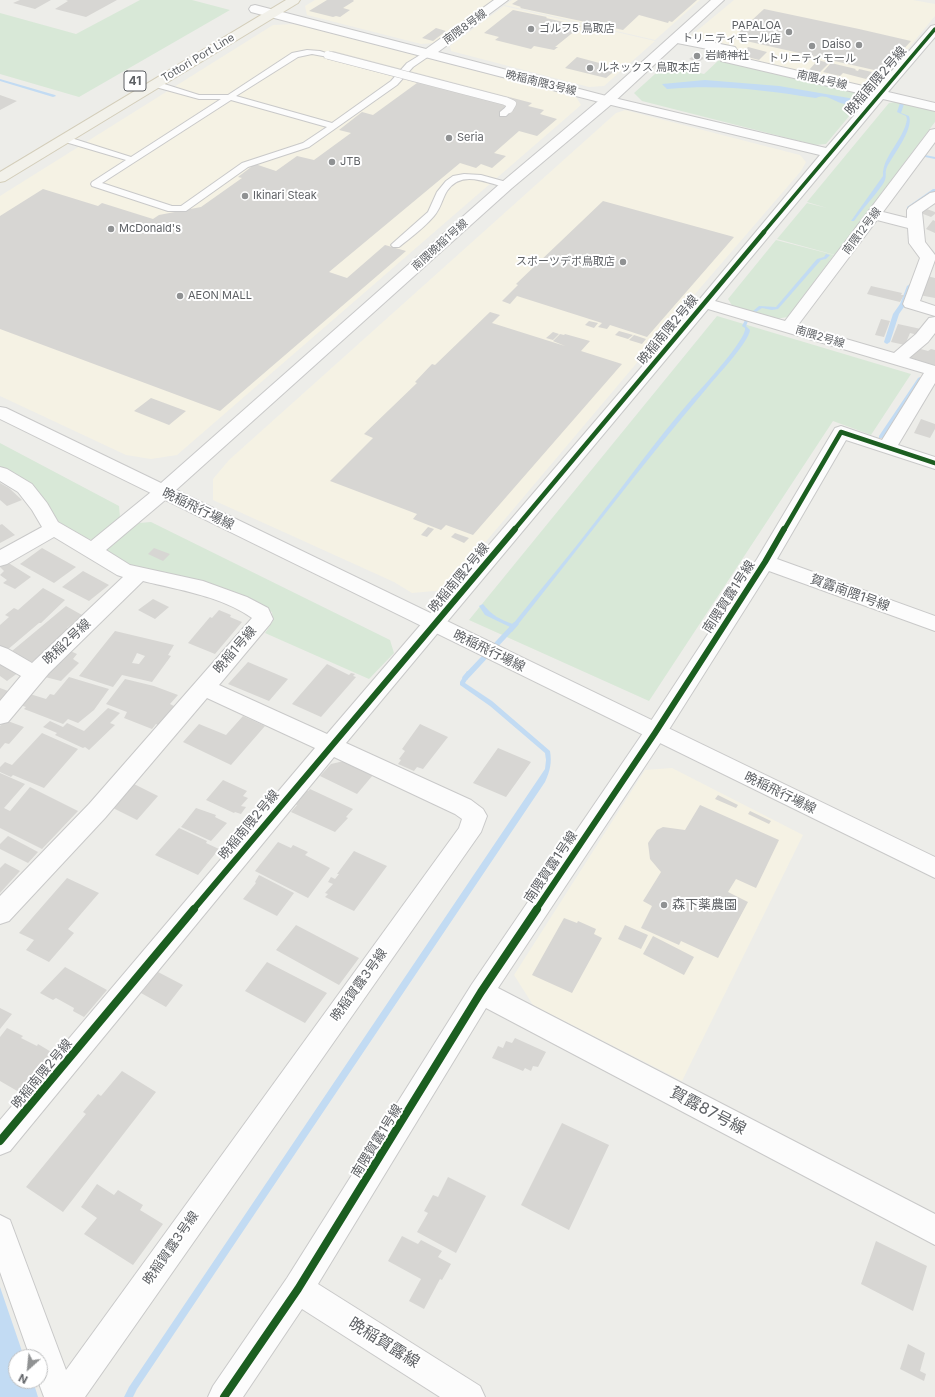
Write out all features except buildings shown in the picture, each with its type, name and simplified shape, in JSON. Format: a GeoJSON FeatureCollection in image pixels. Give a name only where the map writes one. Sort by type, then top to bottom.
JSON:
{"type":"FeatureCollection","features":[{"type":"Feature","properties":{"kind":"main road","name":"Tottori Port Line"},"geometry":{"type":"LineString","coordinates":[[222,29],[270,0]]}},
{"type":"Feature","properties":{"kind":"main road","name":"Tottori Port Line"},"geometry":{"type":"LineString","coordinates":[[0,178],[294,0]]}},
{"type":"Feature","properties":{"kind":"street","name":"南隈8号線"},"geometry":{"type":"LineString","coordinates":[[428,54],[502,0]]}},
{"type":"Feature","properties":{"kind":"street","name":"南隈晩稲1号線"},"geometry":{"type":"LineString","coordinates":[[92,551],[163,492],[507,185],[608,100],[718,0]]}},
{"type":"Feature","properties":{"kind":"street","name":"晩稲南隈3号線"},"geometry":{"type":"LineString","coordinates":[[255,9],[608,100],[829,153]]}},
{"type":"Feature","properties":{"kind":"street","name":"晩稲南隈2号線"},"geometry":{"type":"LineString","coordinates":[[0,1141],[330,745],[434,625],[829,153],[880,94],[928,47],[935,29]]}},
{"type":"Feature","properties":{"kind":"street","name":"南隈4号線"},"geometry":{"type":"LineString","coordinates":[[676,39],[731,50],[726,58],[935,107]]}},
{"type":"Feature","properties":{"kind":"street","name":"南隈12号線"},"geometry":{"type":"LineString","coordinates":[[788,328],[874,214],[924,158],[935,133]]}},
{"type":"Feature","properties":{"kind":"street"},"geometry":{"type":"LineString","coordinates":[[935,196],[914,210],[917,242],[928,258],[911,304],[935,311]]}},
{"type":"Feature","properties":{"kind":"street"},"geometry":{"type":"LineString","coordinates":[[874,214],[915,225]]}},
{"type":"Feature","properties":{"kind":"street","name":"南隈2号線"},"geometry":{"type":"LineString","coordinates":[[705,303],[934,371]]}},
{"type":"Feature","properties":{"kind":"street"},"geometry":{"type":"LineString","coordinates":[[896,360],[922,338],[935,322]]}},
{"type":"Feature","properties":{"kind":"street"},"geometry":{"type":"LineString","coordinates":[[887,447],[934,371]]}},
{"type":"Feature","properties":{"kind":"street","name":"晩稲飛行場線"},"geometry":{"type":"LineString","coordinates":[[0,412],[655,733],[935,868]]}},
{"type":"Feature","properties":{"kind":"street","name":"南隈賀露1号線"},"geometry":{"type":"LineString","coordinates":[[224,1397],[298,1289],[481,992],[655,733],[765,562],[841,432],[935,463]]}},
{"type":"Feature","properties":{"kind":"street","name":"晩稲1号線"},"geometry":{"type":"LineString","coordinates":[[0,473],[25,488],[40,507],[51,526],[124,570],[203,588],[240,602],[261,613],[263,619],[97,811],[0,913]]}},
{"type":"Feature","properties":{"kind":"street"},"geometry":{"type":"LineString","coordinates":[[0,559],[54,528]]}},
{"type":"Feature","properties":{"kind":"street","name":"賀露南隈1号線"},"geometry":{"type":"LineString","coordinates":[[765,562],[935,624]]}},
{"type":"Feature","properties":{"kind":"street","name":"晩稲2号線"},"geometry":{"type":"LineString","coordinates":[[0,716],[35,674],[139,573]]}},
{"type":"Feature","properties":{"kind":"street"},"geometry":{"type":"LineString","coordinates":[[0,654],[35,674]]}},
{"type":"Feature","properties":{"kind":"street","name":"晩稲賀露3号線"},"geometry":{"type":"LineString","coordinates":[[66,1397],[469,832],[475,816],[463,807],[204,687]]}},
{"type":"Feature","properties":{"kind":"street","name":"賀露87号線"},"geometry":{"type":"LineString","coordinates":[[481,992],[935,1230]]}},
{"type":"Feature","properties":{"kind":"street"},"geometry":{"type":"LineString","coordinates":[[0,1230],[60,1397]]}},
{"type":"Feature","properties":{"kind":"street","name":"晩稲賀露線"},"geometry":{"type":"LineString","coordinates":[[298,1289],[469,1397]]}},
{"type":"Feature","properties":{"kind":"lane"},"geometry":{"type":"LineString","coordinates":[[428,54],[410,65],[394,83],[306,145],[246,166],[180,210],[173,210],[95,184],[298,54],[312,52],[328,55],[505,101],[512,104],[506,112]]}},
{"type":"Feature","properties":{"kind":"lane"},"geometry":{"type":"LineString","coordinates":[[155,84],[199,96],[230,97],[333,126]]}},
{"type":"Feature","properties":{"kind":"lane"},"geometry":{"type":"LineString","coordinates":[[65,139],[133,160]]}},
{"type":"Feature","properties":{"kind":"lane"},"geometry":{"type":"LineString","coordinates":[[396,245],[434,210],[444,189],[452,181],[461,176],[470,175],[507,185]]}},
{"type":"Feature","properties":{"kind":"shaded area"},"geometry":{"type":"Polygon","coordinates":[[[315,0],[493,0],[435,43],[421,44],[307,15],[305,6],[315,0]]]}},
{"type":"Feature","properties":{"kind":"shaded area"},"geometry":{"type":"Polygon","coordinates":[[[512,0],[700,0],[655,40],[505,5],[512,0]]]}},
{"type":"Feature","properties":{"kind":"shaded area","name":"トリニティモール"},"geometry":{"type":"Polygon","coordinates":[[[734,0],[913,0],[935,4],[935,16],[872,92],[734,60],[742,52],[687,39],[734,0]]]}},
{"type":"Feature","properties":{"kind":"shaded area"},"geometry":{"type":"Polygon","coordinates":[[[504,6],[655,41],[604,86],[589,87],[451,51],[450,46],[504,6]]]}},
{"type":"Feature","properties":{"kind":"shaded area","name":"AEON MALL"},"geometry":{"type":"Polygon","coordinates":[[[295,24],[576,97],[581,105],[177,455],[151,459],[126,455],[0,396],[0,196],[273,25],[295,24]]]}},
{"type":"Feature","properties":{"kind":"shaded area"},"geometry":{"type":"Polygon","coordinates":[[[625,110],[800,155],[806,162],[801,171],[445,590],[412,593],[394,582],[213,500],[213,479],[229,460],[616,113],[625,110]]]}},
{"type":"Feature","properties":{"kind":"shaded area","name":"森下薬農園"},"geometry":{"type":"Polygon","coordinates":[[[672,768],[803,835],[682,1081],[533,1005],[514,975],[645,770],[672,768]]]}},
{"type":"Feature","properties":{"kind":"green space"},"geometry":{"type":"Polygon","coordinates":[[[140,0],[192,0],[230,10],[79,97],[0,74],[0,13],[76,34],[140,0]]]}},
{"type":"Feature","properties":{"kind":"green space"},"geometry":{"type":"Polygon","coordinates":[[[719,60],[860,93],[865,97],[826,144],[815,145],[642,101],[634,93],[665,65],[704,74],[719,60]]]}},
{"type":"Feature","properties":{"kind":"green space"},"geometry":{"type":"Polygon","coordinates":[[[900,101],[935,109],[935,122],[835,255],[777,239],[807,203],[827,208],[807,202],[889,103],[900,101]]]}},
{"type":"Feature","properties":{"kind":"green space"},"geometry":{"type":"Polygon","coordinates":[[[776,240],[834,255],[788,317],[775,319],[733,307],[728,299],[776,240]]]}},
{"type":"Feature","properties":{"kind":"green space"},"geometry":{"type":"Polygon","coordinates":[[[717,316],[911,374],[871,435],[833,421],[649,701],[469,620],[717,316]]]}},
{"type":"Feature","properties":{"kind":"green space"},"geometry":{"type":"Polygon","coordinates":[[[0,443],[119,506],[120,517],[93,540],[85,538],[59,522],[33,485],[0,467],[0,443]]]}},
{"type":"Feature","properties":{"kind":"green space"},"geometry":{"type":"Polygon","coordinates":[[[151,522],[390,640],[394,653],[369,679],[265,633],[273,621],[272,612],[211,585],[129,566],[104,551],[139,523],[151,522]]]}},
{"type":"Feature","properties":{"kind":"water"},"geometry":{"type":"Polygon","coordinates":[[[705,80],[779,86],[854,99],[851,102],[853,103],[852,105],[840,103],[825,97],[816,98],[760,90],[706,87],[667,89],[662,84],[705,80]]]}},
{"type":"Feature","properties":{"kind":"water"},"geometry":{"type":"Polygon","coordinates":[[[900,103],[904,104],[901,113],[909,116],[909,128],[887,167],[883,184],[854,221],[851,221],[883,176],[889,155],[905,127],[907,119],[906,116],[897,112],[900,103]]]}},
{"type":"Feature","properties":{"kind":"water"},"geometry":{"type":"Polygon","coordinates":[[[826,254],[830,255],[826,259],[821,260],[778,309],[772,310],[762,308],[756,312],[753,311],[759,306],[776,307],[817,259],[824,257],[826,254]]]}},
{"type":"Feature","properties":{"kind":"water"},"geometry":{"type":"Polygon","coordinates":[[[745,320],[748,321],[746,326],[750,330],[744,343],[657,448],[512,632],[508,631],[510,627],[485,615],[479,606],[483,604],[496,617],[513,624],[585,535],[666,430],[731,353],[744,334],[745,328],[742,326],[745,320]]]}},
{"type":"Feature","properties":{"kind":"water"},"geometry":{"type":"Polygon","coordinates":[[[467,671],[472,672],[465,683],[492,701],[550,751],[550,767],[545,782],[133,1397],[124,1397],[129,1387],[545,769],[545,753],[490,706],[460,685],[460,682],[467,671]]]}},
{"type":"Feature","properties":{"kind":"water"},"geometry":{"type":"Polygon","coordinates":[[[0,1287],[21,1349],[8,1349],[8,1389],[36,1389],[38,1397],[0,1397],[0,1287]]]}},
{"type":"Feature","properties":{"kind":"waterway"},"geometry":{"type":"LineString","coordinates":[[0,80],[54,96]]}},
{"type":"Feature","properties":{"kind":"waterway"},"geometry":{"type":"LineString","coordinates":[[927,156],[935,158]]}},
{"type":"Feature","properties":{"kind":"waterway"},"geometry":{"type":"LineString","coordinates":[[909,214],[909,208],[912,205],[935,190]]}},
{"type":"Feature","properties":{"kind":"waterway"},"geometry":{"type":"LineString","coordinates":[[887,342],[896,314],[903,304],[910,286]]}},
{"type":"Feature","properties":{"kind":"waterway"},"geometry":{"type":"LineString","coordinates":[[881,437],[920,379]]}},
{"type":"Feature","properties":{"kind":"waterway"},"geometry":{"type":"LineString","coordinates":[[465,678],[516,624]]}},
{"type":"Feature","properties":{"kind":"cycle path"},"geometry":{"type":"LineString","coordinates":[[0,1141],[331,745],[434,625],[829,153],[935,29]]}},
{"type":"Feature","properties":{"kind":"cycle path"},"geometry":{"type":"LineString","coordinates":[[224,1397],[298,1289],[481,992],[655,733],[765,562],[841,432],[935,463]]}},
{"type":"Feature","properties":{"kind":"place","name":"ゴルフ5 鳥取店"},"geometry":{"type":"Point","coordinates":[531,29]}},
{"type":"Feature","properties":{"kind":"place","name":"PAPALOA トリニティモール店"},"geometry":{"type":"Point","coordinates":[789,32]}},
{"type":"Feature","properties":{"kind":"place","name":"Daiso"},"geometry":{"type":"Point","coordinates":[859,45]}},
{"type":"Feature","properties":{"kind":"place","name":"トリニティモール"},"geometry":{"type":"Point","coordinates":[812,46]}},
{"type":"Feature","properties":{"kind":"place","name":"岩崎神社"},"geometry":{"type":"Point","coordinates":[697,56]}},
{"type":"Feature","properties":{"kind":"place","name":"ルネックス 鳥取本店"},"geometry":{"type":"Point","coordinates":[590,68]}},
{"type":"Feature","properties":{"kind":"place","name":"Seria"},"geometry":{"type":"Point","coordinates":[449,138]}},
{"type":"Feature","properties":{"kind":"place","name":"JTB"},"geometry":{"type":"Point","coordinates":[332,162]}},
{"type":"Feature","properties":{"kind":"place","name":"Ikinari Steak"},"geometry":{"type":"Point","coordinates":[245,196]}},
{"type":"Feature","properties":{"kind":"place","name":"McDonald's"},"geometry":{"type":"Point","coordinates":[111,229]}},
{"type":"Feature","properties":{"kind":"place","name":"スポーツデポ鳥取店"},"geometry":{"type":"Point","coordinates":[623,262]}},
{"type":"Feature","properties":{"kind":"place","name":"AEON MALL"},"geometry":{"type":"Point","coordinates":[180,296]}},
{"type":"Feature","properties":{"kind":"place","name":"森下薬農園"},"geometry":{"type":"Point","coordinates":[664,905]}}]}
